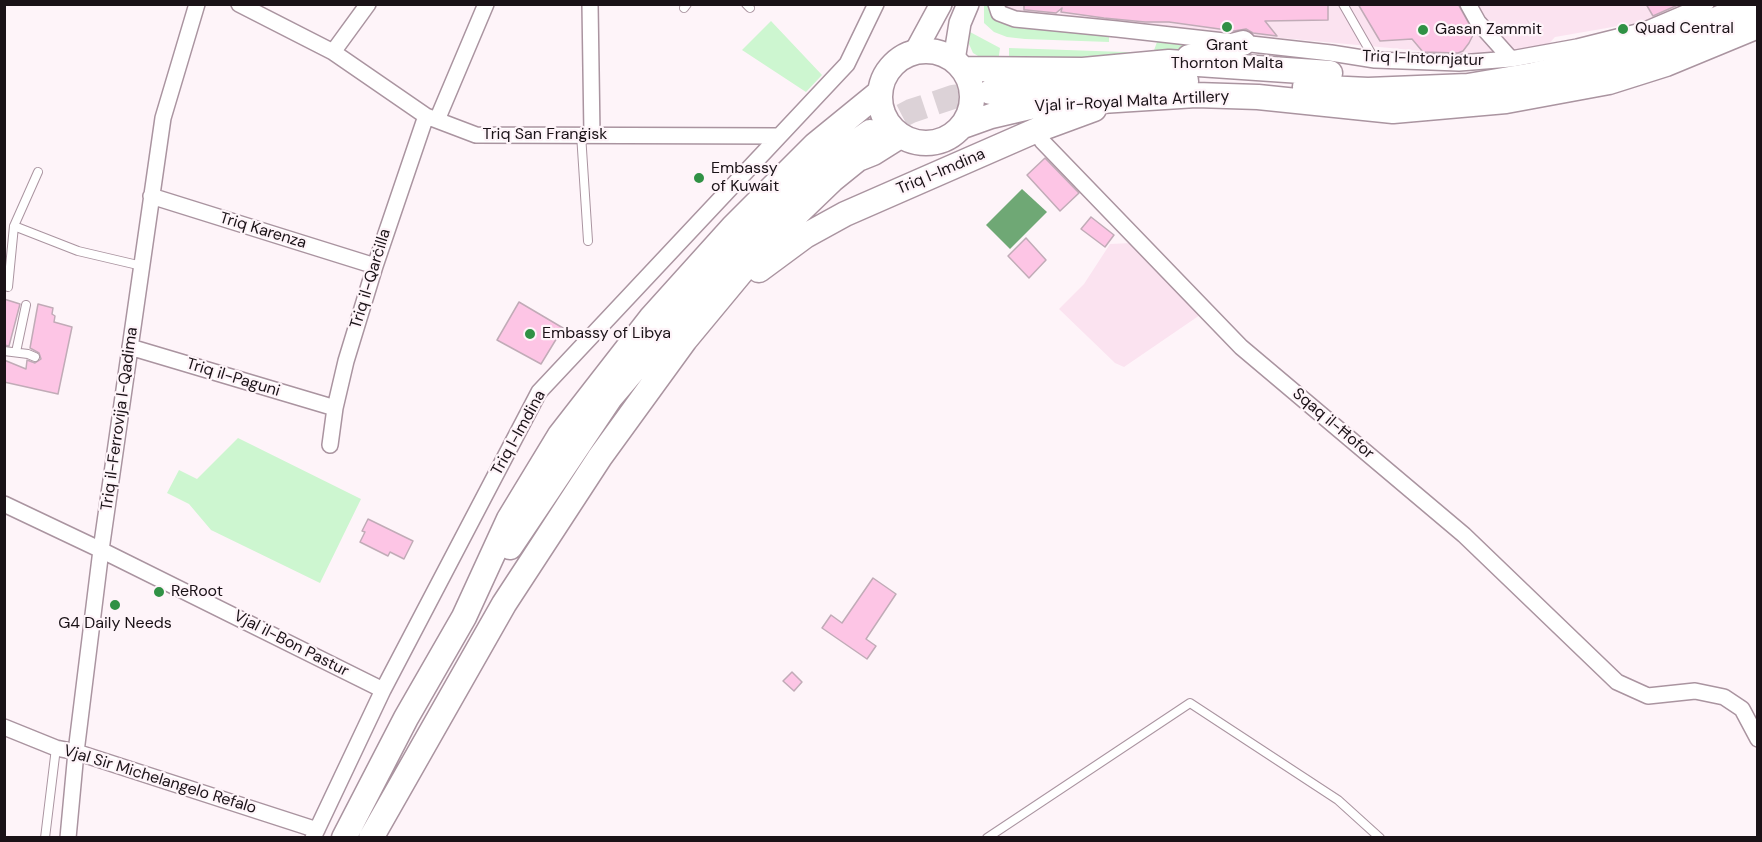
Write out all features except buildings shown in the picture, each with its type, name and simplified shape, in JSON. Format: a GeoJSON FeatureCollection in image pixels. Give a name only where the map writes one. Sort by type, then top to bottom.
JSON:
{"type":"FeatureCollection","features":[{"type":"Feature","properties":{"kind":"highway","name":"Vjal ir-Royal Malta Artillery"},"geometry":{"type":"LineString","coordinates":[[990,92],[1170,80],[1368,90],[1468,86],[1533,75],[1650,48],[1752,4]]}},
{"type":"Feature","properties":{"kind":"highway","name":"Vjal ir-Royal Malta Artillery"},"geometry":{"type":"LineString","coordinates":[[963,126],[992,116],[1038,105],[1196,95],[1258,97],[1393,111],[1506,101],[1609,82],[1666,64],[1758,26]]}},
{"type":"Feature","properties":{"kind":"highway"},"geometry":{"type":"LineString","coordinates":[[1169,62],[1243,43]]}},
{"type":"Feature","properties":{"kind":"highway"},"geometry":{"type":"LineString","coordinates":[[900,136],[888,124],[881,108],[881,87],[887,72],[904,56],[915,52],[929,51],[942,54],[958,64]]}},
{"type":"Feature","properties":{"kind":"highway","name":"Vjal ir-Royal Malta Artillery"},"geometry":{"type":"LineString","coordinates":[[958,64],[1083,70],[1169,62],[1364,76],[1533,75]]}},
{"type":"Feature","properties":{"kind":"highway","name":"Triq l-Imdina"},"geometry":{"type":"LineString","coordinates":[[371,837],[504,604],[600,457],[689,335],[748,264],[780,230],[832,180],[858,159],[873,153],[900,136],[921,144],[933,144],[955,134],[963,126],[972,103],[971,85],[958,64]]}},
{"type":"Feature","properties":{"kind":"highway"},"geometry":{"type":"LineString","coordinates":[[464,617],[509,519],[560,435],[651,318],[732,226],[815,145],[881,87]]}},
{"type":"Feature","properties":{"kind":"highway","name":"Triq l-Imdina"},"geometry":{"type":"LineString","coordinates":[[689,335],[756,273],[782,252],[824,225],[870,202],[1037,130],[1116,100]]}},
{"type":"Feature","properties":{"kind":"highway"},"geometry":{"type":"LineString","coordinates":[[344,837],[406,718],[464,617],[610,398],[716,273],[766,221],[826,163],[870,132]]}},
{"type":"Feature","properties":{"kind":"main road"},"geometry":{"type":"LineString","coordinates":[[915,52],[941,4]]}},
{"type":"Feature","properties":{"kind":"main road","name":"Triq l-Imdina"},"geometry":{"type":"LineString","coordinates":[[958,64],[960,23],[968,4]]}},
{"type":"Feature","properties":{"kind":"street","name":"Triq il-Ferrovija l-Qadima"},"geometry":{"type":"LineString","coordinates":[[68,837],[101,549],[151,196],[163,118],[196,4]]}},
{"type":"Feature","properties":{"kind":"street","name":"Triq San Franġisk"},"geometry":{"type":"LineString","coordinates":[[239,4],[333,52],[431,118],[476,135],[778,136]]}},
{"type":"Feature","properties":{"kind":"street"},"geometry":{"type":"LineString","coordinates":[[333,52],[368,4]]}},
{"type":"Feature","properties":{"kind":"street","name":"Triq il-Qarċilla"},"geometry":{"type":"LineString","coordinates":[[330,445],[335,408],[346,361],[375,266],[431,118],[486,4]]}},
{"type":"Feature","properties":{"kind":"street"},"geometry":{"type":"LineString","coordinates":[[587,135],[590,4]]}},
{"type":"Feature","properties":{"kind":"street","name":"Triq l-Imdina"},"geometry":{"type":"LineString","coordinates":[[315,834],[383,690],[539,392],[847,64],[876,4]]}},
{"type":"Feature","properties":{"kind":"street","name":"Triq l-Intornjatur"},"geometry":{"type":"LineString","coordinates":[[996,4],[999,13],[1015,19],[1331,53],[1375,60],[1459,63],[1510,59],[1577,47],[1645,30],[1706,4]]}},
{"type":"Feature","properties":{"kind":"street"},"geometry":{"type":"LineString","coordinates":[[1467,4],[1478,22],[1510,59]]}},
{"type":"Feature","properties":{"kind":"street","name":"Sqaq il-Ħofor"},"geometry":{"type":"LineString","coordinates":[[1037,130],[1042,141],[1241,346],[1464,535],[1617,682],[1648,696],[1695,691],[1724,697],[1742,709],[1758,739]]}},
{"type":"Feature","properties":{"kind":"street","name":"Triq Karenza"},"geometry":{"type":"LineString","coordinates":[[151,196],[375,266]]}},
{"type":"Feature","properties":{"kind":"street","name":"Triq il-Paguni"},"geometry":{"type":"LineString","coordinates":[[130,347],[335,408]]}},
{"type":"Feature","properties":{"kind":"street","name":"Vjal il-Bon Pastur"},"geometry":{"type":"LineString","coordinates":[[4,504],[101,549],[383,690]]}},
{"type":"Feature","properties":{"kind":"street","name":"Vjal Sir Michelangelo Refalo"},"geometry":{"type":"LineString","coordinates":[[4,727],[57,748],[76,752],[315,834]]}},
{"type":"Feature","properties":{"kind":"lane"},"geometry":{"type":"LineString","coordinates":[[1343,4],[1375,60]]}},
{"type":"Feature","properties":{"kind":"lane"},"geometry":{"type":"LineString","coordinates":[[587,135],[588,241]]}},
{"type":"Feature","properties":{"kind":"lane"},"geometry":{"type":"LineString","coordinates":[[8,287],[14,226],[38,171]]}},
{"type":"Feature","properties":{"kind":"lane"},"geometry":{"type":"LineString","coordinates":[[14,226],[78,251],[142,266]]}},
{"type":"Feature","properties":{"kind":"lane"},"geometry":{"type":"LineString","coordinates":[[16,352],[26,305]]}},
{"type":"Feature","properties":{"kind":"lane"},"geometry":{"type":"LineString","coordinates":[[4,351],[34,357]]}},
{"type":"Feature","properties":{"kind":"lane"},"geometry":{"type":"LineString","coordinates":[[987,837],[1190,703],[1338,800],[1380,837]]}},
{"type":"Feature","properties":{"kind":"lane"},"geometry":{"type":"LineString","coordinates":[[45,837],[57,748]]}},
{"type":"Feature","properties":{"kind":"shaded area"},"geometry":{"type":"Polygon","coordinates":[[[984,5],[990,5],[995,16],[1109,36],[1109,42],[1007,37],[994,32],[984,23],[984,5]]]}},
{"type":"Feature","properties":{"kind":"shaded area"},"geometry":{"type":"Polygon","coordinates":[[[1000,5],[1689,5],[1653,20],[1555,37],[1545,48],[1455,54],[1011,13],[1000,5]]]}},
{"type":"Feature","properties":{"kind":"shaded area"},"geometry":{"type":"Polygon","coordinates":[[[771,21],[822,75],[806,92],[742,50],[771,21]]]}},
{"type":"Feature","properties":{"kind":"shaded area"},"geometry":{"type":"Polygon","coordinates":[[[970,32],[1000,48],[998,62],[985,60],[973,53],[969,44],[970,32]]]}},
{"type":"Feature","properties":{"kind":"shaded area"},"geometry":{"type":"Polygon","coordinates":[[[1157,42],[1188,45],[1188,49],[1155,57],[1009,65],[1009,48],[1153,53],[1157,42]]]}},
{"type":"Feature","properties":{"kind":"shaded area"},"geometry":{"type":"Polygon","coordinates":[[[1022,189],[1047,212],[1010,249],[986,225],[1022,189]]]}},
{"type":"Feature","properties":{"kind":"shaded area"},"geometry":{"type":"Polygon","coordinates":[[[1132,243],[1152,268],[1165,277],[1200,315],[1124,367],[1115,363],[1059,309],[1084,284],[1110,244],[1132,243]]]}},
{"type":"Feature","properties":{"kind":"shaded area"},"geometry":{"type":"Polygon","coordinates":[[[238,438],[361,499],[320,583],[211,530],[189,504],[167,493],[179,470],[197,479],[238,438]]]}},
{"type":"Feature","properties":{"kind":"tunnel"},"geometry":{"type":"LineString","coordinates":[[870,132],[911,111],[953,97],[990,92]]}},
{"type":"Feature","properties":{"kind":"place","name":"Grant Thornton Malta"},"geometry":{"type":"Point","coordinates":[1227,27]}},
{"type":"Feature","properties":{"kind":"place","name":"Quad Central"},"geometry":{"type":"Point","coordinates":[1623,29]}},
{"type":"Feature","properties":{"kind":"place","name":"Gasan Zammit"},"geometry":{"type":"Point","coordinates":[1423,30]}},
{"type":"Feature","properties":{"kind":"place","name":"Embassy of Kuwait"},"geometry":{"type":"Point","coordinates":[699,178]}},
{"type":"Feature","properties":{"kind":"place","name":"Embassy of Libya"},"geometry":{"type":"Point","coordinates":[530,334]}},
{"type":"Feature","properties":{"kind":"place","name":"ReRoot"},"geometry":{"type":"Point","coordinates":[159,592]}},
{"type":"Feature","properties":{"kind":"place","name":"G4 Daily Needs"},"geometry":{"type":"Point","coordinates":[115,605]}}]}
